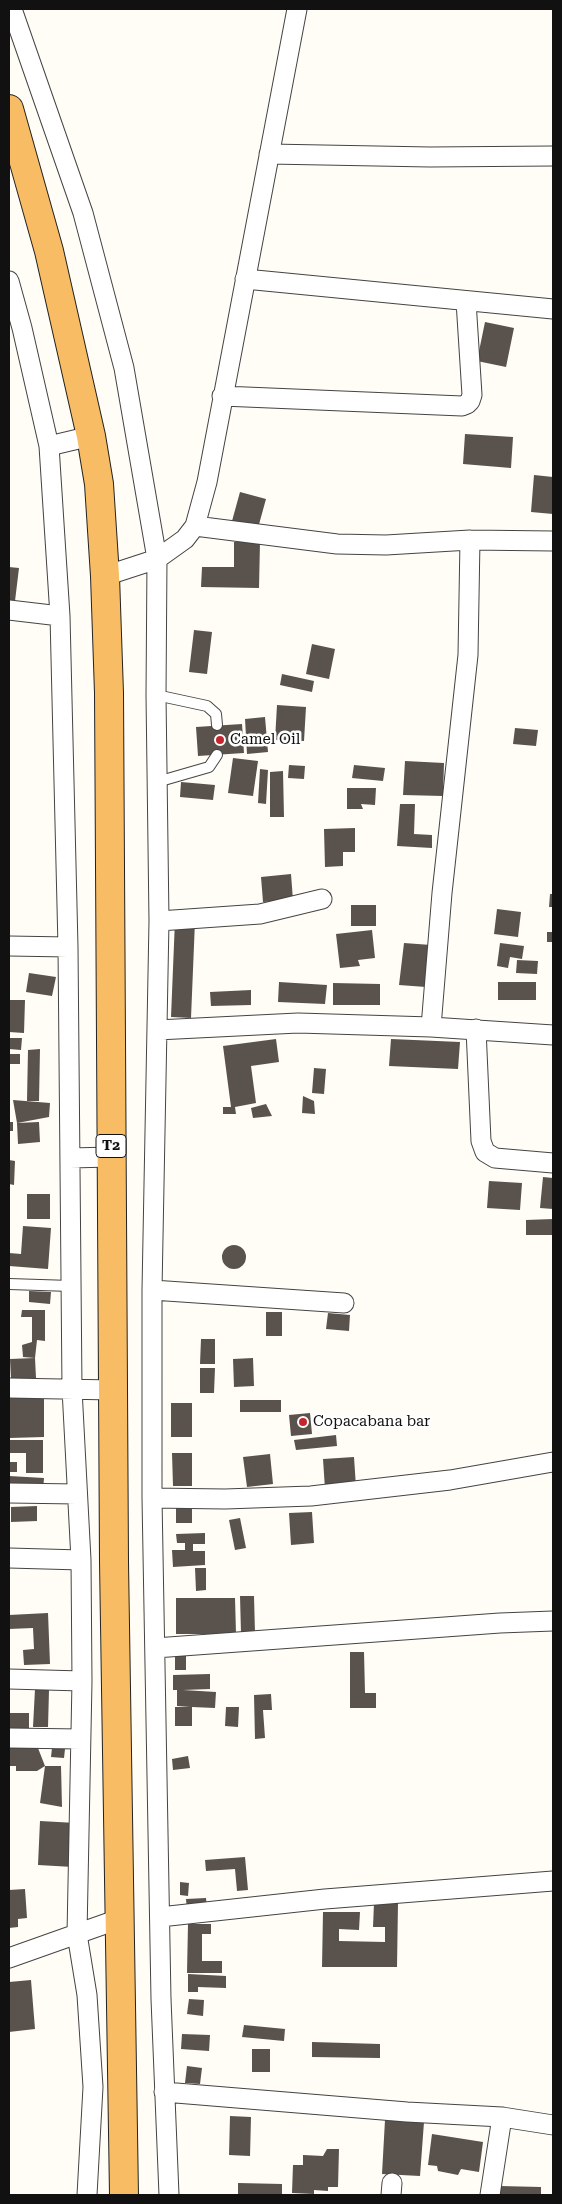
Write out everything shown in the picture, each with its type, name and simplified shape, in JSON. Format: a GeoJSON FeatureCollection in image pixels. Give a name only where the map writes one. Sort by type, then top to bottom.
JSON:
{"type":"FeatureCollection","features":[{"type":"Feature","properties":{"kind":"highway","name":"T2"},"geometry":{"type":"LineString","coordinates":[[9,109],[49,251],[91,436],[99,484],[105,576],[109,693],[113,1390],[124,2195]]}},
{"type":"Feature","properties":{"kind":"street"},"geometry":{"type":"LineString","coordinates":[[12,9],[83,213],[124,368],[157,559],[158,921],[152,1290],[152,1498],[164,2092],[169,2195]]}},
{"type":"Feature","properties":{"kind":"street"},"geometry":{"type":"LineString","coordinates":[[105,576],[157,559],[185,539],[195,526],[207,482],[244,279],[297,9]]}},
{"type":"Feature","properties":{"kind":"street"},"geometry":{"type":"LineString","coordinates":[[269,154],[430,157],[553,156]]}},
{"type":"Feature","properties":{"kind":"street"},"geometry":{"type":"LineString","coordinates":[[244,279],[553,309]]}},
{"type":"Feature","properties":{"kind":"street"},"geometry":{"type":"LineString","coordinates":[[9,281],[22,328],[49,446],[60,616],[68,947],[72,1389],[81,1560],[82,1680],[77,1934],[87,1995],[93,2087],[87,2195]]}},
{"type":"Feature","properties":{"kind":"street"},"geometry":{"type":"LineString","coordinates":[[222,396],[462,406],[470,402],[472,395],[466,301]]}},
{"type":"Feature","properties":{"kind":"street"},"geometry":{"type":"LineString","coordinates":[[49,446],[91,436]]}},
{"type":"Feature","properties":{"kind":"street"},"geometry":{"type":"LineString","coordinates":[[195,526],[337,544],[386,545],[470,540],[553,541]]}},
{"type":"Feature","properties":{"kind":"street"},"geometry":{"type":"LineString","coordinates":[[432,1027],[442,893],[468,655],[470,540]]}},
{"type":"Feature","properties":{"kind":"street"},"geometry":{"type":"LineString","coordinates":[[9,610],[60,616]]}},
{"type":"Feature","properties":{"kind":"street"},"geometry":{"type":"LineString","coordinates":[[158,921],[260,914],[322,899]]}},
{"type":"Feature","properties":{"kind":"street"},"geometry":{"type":"LineString","coordinates":[[9,946],[68,947]]}},
{"type":"Feature","properties":{"kind":"street"},"geometry":{"type":"LineString","coordinates":[[157,1030],[298,1023],[476,1029],[553,1035]]}},
{"type":"Feature","properties":{"kind":"street"},"geometry":{"type":"LineString","coordinates":[[476,1029],[481,1141],[485,1152],[495,1158],[553,1163]]}},
{"type":"Feature","properties":{"kind":"street"},"geometry":{"type":"LineString","coordinates":[[70,1158],[111,1157]]}},
{"type":"Feature","properties":{"kind":"street"},"geometry":{"type":"LineString","coordinates":[[152,1290],[344,1303]]}},
{"type":"Feature","properties":{"kind":"street"},"geometry":{"type":"LineString","coordinates":[[9,1388],[113,1390]]}},
{"type":"Feature","properties":{"kind":"street"},"geometry":{"type":"LineString","coordinates":[[152,1498],[225,1499],[311,1496],[450,1480],[553,1462]]}},
{"type":"Feature","properties":{"kind":"street"},"geometry":{"type":"LineString","coordinates":[[9,1493],[77,1494]]}},
{"type":"Feature","properties":{"kind":"street"},"geometry":{"type":"LineString","coordinates":[[9,1558],[81,1560]]}},
{"type":"Feature","properties":{"kind":"street"},"geometry":{"type":"LineString","coordinates":[[155,1648],[491,1623],[553,1621]]}},
{"type":"Feature","properties":{"kind":"street"},"geometry":{"type":"LineString","coordinates":[[9,1679],[82,1680]]}},
{"type":"Feature","properties":{"kind":"street"},"geometry":{"type":"LineString","coordinates":[[9,1738],[80,1740]]}},
{"type":"Feature","properties":{"kind":"street"},"geometry":{"type":"LineString","coordinates":[[160,1917],[325,1899],[553,1880]]}},
{"type":"Feature","properties":{"kind":"street"},"geometry":{"type":"LineString","coordinates":[[9,1958],[119,1919]]}},
{"type":"Feature","properties":{"kind":"street"},"geometry":{"type":"LineString","coordinates":[[164,2092],[502,2118],[553,2125]]}},
{"type":"Feature","properties":{"kind":"street"},"geometry":{"type":"LineString","coordinates":[[490,2195],[502,2118]]}},
{"type":"Feature","properties":{"kind":"lane"},"geometry":{"type":"LineString","coordinates":[[156,695],[207,706],[216,714],[217,725]]}},
{"type":"Feature","properties":{"kind":"lane"},"geometry":{"type":"LineString","coordinates":[[157,782],[209,767],[217,755]]}},
{"type":"Feature","properties":{"kind":"lane"},"geometry":{"type":"LineString","coordinates":[[9,1284],[71,1286]]}},
{"type":"Feature","properties":{"kind":"building"},"geometry":{"type":"Polygon","coordinates":[[[485,322],[514,328],[506,367],[477,361],[485,322]]]}},
{"type":"Feature","properties":{"kind":"building"},"geometry":{"type":"Polygon","coordinates":[[[465,434],[513,437],[511,468],[463,464],[465,434]]]}},
{"type":"Feature","properties":{"kind":"building"},"geometry":{"type":"Polygon","coordinates":[[[534,475],[553,477],[553,514],[531,512],[534,475]]]}},
{"type":"Feature","properties":{"kind":"building"},"geometry":{"type":"Polygon","coordinates":[[[240,492],[266,499],[258,528],[232,521],[240,492]]]}},
{"type":"Feature","properties":{"kind":"building"},"geometry":{"type":"Polygon","coordinates":[[[234,542],[260,542],[259,588],[201,587],[202,567],[234,567],[234,542]]]}},
{"type":"Feature","properties":{"kind":"building"},"geometry":{"type":"Polygon","coordinates":[[[9,567],[19,568],[15,601],[9,601],[9,567]]]}},
{"type":"Feature","properties":{"kind":"building"},"geometry":{"type":"Polygon","coordinates":[[[194,630],[212,632],[207,674],[189,672],[194,630]]]}},
{"type":"Feature","properties":{"kind":"building"},"geometry":{"type":"Polygon","coordinates":[[[312,644],[335,649],[329,679],[306,674],[312,644]]]}},
{"type":"Feature","properties":{"kind":"building"},"geometry":{"type":"Polygon","coordinates":[[[282,674],[314,681],[312,692],[280,685],[282,674]]]}},
{"type":"Feature","properties":{"kind":"building"},"geometry":{"type":"Polygon","coordinates":[[[277,705],[306,707],[304,741],[275,740],[277,705]]]}},
{"type":"Feature","properties":{"kind":"building"},"geometry":{"type":"Polygon","coordinates":[[[265,717],[268,752],[247,754],[245,719],[265,717]]]}},
{"type":"Feature","properties":{"kind":"building","name":"Camel Oil"},"geometry":{"type":"Polygon","coordinates":[[[242,724],[244,753],[198,756],[196,727],[242,724]]]}},
{"type":"Feature","properties":{"kind":"building"},"geometry":{"type":"Polygon","coordinates":[[[515,728],[538,730],[536,746],[513,744],[515,728]]]}},
{"type":"Feature","properties":{"kind":"building"},"geometry":{"type":"Polygon","coordinates":[[[233,758],[258,761],[253,796],[228,793],[233,758]]]}},
{"type":"Feature","properties":{"kind":"building"},"geometry":{"type":"Polygon","coordinates":[[[405,761],[444,763],[443,796],[403,795],[405,761]]]}},
{"type":"Feature","properties":{"kind":"building"},"geometry":{"type":"Polygon","coordinates":[[[289,765],[305,766],[304,779],[288,778],[289,765]]]}},
{"type":"Feature","properties":{"kind":"building"},"geometry":{"type":"Polygon","coordinates":[[[354,765],[385,768],[383,781],[352,778],[354,765]]]}},
{"type":"Feature","properties":{"kind":"building"},"geometry":{"type":"Polygon","coordinates":[[[260,769],[268,770],[266,804],[258,803],[260,769]]]}},
{"type":"Feature","properties":{"kind":"building"},"geometry":{"type":"Polygon","coordinates":[[[283,771],[284,817],[270,817],[270,772],[283,771]]]}},
{"type":"Feature","properties":{"kind":"building"},"geometry":{"type":"Polygon","coordinates":[[[181,782],[215,785],[213,800],[180,797],[181,782]]]}},
{"type":"Feature","properties":{"kind":"building"},"geometry":{"type":"Polygon","coordinates":[[[347,788],[376,788],[375,805],[361,804],[363,809],[347,809],[347,788]]]}},
{"type":"Feature","properties":{"kind":"building"},"geometry":{"type":"Polygon","coordinates":[[[400,804],[415,804],[414,834],[432,835],[432,848],[397,846],[400,804]]]}},
{"type":"Feature","properties":{"kind":"building"},"geometry":{"type":"Polygon","coordinates":[[[355,828],[355,852],[343,852],[343,866],[325,867],[324,829],[355,828]]]}},
{"type":"Feature","properties":{"kind":"building"},"geometry":{"type":"Polygon","coordinates":[[[291,874],[293,900],[263,902],[261,877],[291,874]]]}},
{"type":"Feature","properties":{"kind":"building"},"geometry":{"type":"Polygon","coordinates":[[[550,894],[553,894],[553,907],[549,907],[550,894]]]}},
{"type":"Feature","properties":{"kind":"building"},"geometry":{"type":"Polygon","coordinates":[[[351,905],[376,905],[376,926],[351,926],[351,905]]]}},
{"type":"Feature","properties":{"kind":"building"},"geometry":{"type":"Polygon","coordinates":[[[497,909],[521,912],[518,937],[494,934],[497,909]]]}},
{"type":"Feature","properties":{"kind":"building"},"geometry":{"type":"Polygon","coordinates":[[[175,920],[195,921],[191,1018],[171,1017],[175,920]]]}},
{"type":"Feature","properties":{"kind":"building"},"geometry":{"type":"Polygon","coordinates":[[[372,930],[375,958],[358,960],[360,966],[340,968],[336,934],[372,930]]]}},
{"type":"Feature","properties":{"kind":"building"},"geometry":{"type":"Polygon","coordinates":[[[547,932],[553,932],[553,942],[547,942],[547,932]]]}},
{"type":"Feature","properties":{"kind":"building"},"geometry":{"type":"Polygon","coordinates":[[[404,943],[431,945],[426,987],[399,985],[404,943]]]}},
{"type":"Feature","properties":{"kind":"building"},"geometry":{"type":"Polygon","coordinates":[[[500,943],[524,946],[522,959],[510,957],[508,968],[497,966],[500,943]]]}},
{"type":"Feature","properties":{"kind":"building"},"geometry":{"type":"Polygon","coordinates":[[[517,960],[538,961],[537,974],[516,973],[517,960]]]}},
{"type":"Feature","properties":{"kind":"building"},"geometry":{"type":"Polygon","coordinates":[[[29,973],[56,977],[52,996],[26,992],[29,973]]]}},
{"type":"Feature","properties":{"kind":"building"},"geometry":{"type":"Polygon","coordinates":[[[279,982],[327,985],[325,1004],[278,1002],[279,982]]]}},
{"type":"Feature","properties":{"kind":"building"},"geometry":{"type":"Polygon","coordinates":[[[498,982],[536,982],[536,1000],[498,1000],[498,982]]]}},
{"type":"Feature","properties":{"kind":"building"},"geometry":{"type":"Polygon","coordinates":[[[333,983],[380,984],[380,1005],[333,1005],[333,983]]]}},
{"type":"Feature","properties":{"kind":"building"},"geometry":{"type":"Polygon","coordinates":[[[251,990],[251,1005],[211,1006],[210,992],[251,990]]]}},
{"type":"Feature","properties":{"kind":"building"},"geometry":{"type":"Polygon","coordinates":[[[9,1000],[25,1000],[24,1033],[9,1032],[9,1000]]]}},
{"type":"Feature","properties":{"kind":"building"},"geometry":{"type":"Polygon","coordinates":[[[9,1038],[22,1038],[21,1050],[9,1049],[9,1038]]]}},
{"type":"Feature","properties":{"kind":"building"},"geometry":{"type":"Polygon","coordinates":[[[276,1039],[279,1062],[251,1066],[256,1103],[235,1107],[236,1114],[223,1114],[223,1107],[231,1107],[223,1046],[276,1039]]]}},
{"type":"Feature","properties":{"kind":"building"},"geometry":{"type":"Polygon","coordinates":[[[391,1039],[460,1042],[458,1069],[389,1066],[391,1039]]]}},
{"type":"Feature","properties":{"kind":"building"},"geometry":{"type":"Polygon","coordinates":[[[40,1049],[39,1101],[27,1101],[28,1050],[40,1049]]]}},
{"type":"Feature","properties":{"kind":"building"},"geometry":{"type":"Polygon","coordinates":[[[9,1054],[20,1054],[20,1064],[9,1064],[9,1054]]]}},
{"type":"Feature","properties":{"kind":"building"},"geometry":{"type":"Polygon","coordinates":[[[314,1068],[326,1069],[324,1094],[312,1093],[314,1068]]]}},
{"type":"Feature","properties":{"kind":"building"},"geometry":{"type":"Polygon","coordinates":[[[303,1096],[314,1101],[315,1114],[302,1113],[303,1096]]]}},
{"type":"Feature","properties":{"kind":"building"},"geometry":{"type":"Polygon","coordinates":[[[13,1100],[50,1103],[49,1117],[17,1123],[13,1100]]]}},
{"type":"Feature","properties":{"kind":"building"},"geometry":{"type":"Polygon","coordinates":[[[266,1104],[272,1116],[253,1118],[251,1108],[266,1104]]]}},
{"type":"Feature","properties":{"kind":"building"},"geometry":{"type":"Polygon","coordinates":[[[9,1122],[13,1122],[13,1131],[9,1131],[9,1122]]]}},
{"type":"Feature","properties":{"kind":"building"},"geometry":{"type":"Polygon","coordinates":[[[39,1122],[40,1142],[18,1144],[17,1123],[39,1122]]]}},
{"type":"Feature","properties":{"kind":"building"},"geometry":{"type":"Polygon","coordinates":[[[9,1160],[15,1161],[14,1185],[9,1184],[9,1160]]]}},
{"type":"Feature","properties":{"kind":"building"},"geometry":{"type":"Polygon","coordinates":[[[543,1177],[553,1178],[553,1209],[540,1208],[543,1177]]]}},
{"type":"Feature","properties":{"kind":"building"},"geometry":{"type":"Polygon","coordinates":[[[489,1181],[522,1183],[520,1210],[487,1208],[489,1181]]]}},
{"type":"Feature","properties":{"kind":"building"},"geometry":{"type":"Polygon","coordinates":[[[27,1194],[50,1194],[50,1219],[27,1219],[27,1194]]]}},
{"type":"Feature","properties":{"kind":"building"},"geometry":{"type":"Polygon","coordinates":[[[553,1219],[553,1235],[526,1235],[526,1220],[553,1219]]]}},
{"type":"Feature","properties":{"kind":"building"},"geometry":{"type":"Polygon","coordinates":[[[23,1226],[51,1228],[48,1269],[9,1266],[9,1253],[21,1254],[23,1226]]]}},
{"type":"Feature","properties":{"kind":"building"},"geometry":{"type":"Polygon","coordinates":[[[234,1245],[239,1246],[245,1252],[245,1262],[239,1268],[234,1269],[229,1268],[223,1262],[222,1257],[223,1252],[229,1246],[234,1245]]]}},
{"type":"Feature","properties":{"kind":"building"},"geometry":{"type":"Polygon","coordinates":[[[29,1291],[51,1292],[50,1304],[29,1302],[29,1291]]]}},
{"type":"Feature","properties":{"kind":"building"},"geometry":{"type":"Polygon","coordinates":[[[22,1310],[45,1310],[45,1341],[37,1340],[35,1358],[23,1357],[22,1345],[32,1342],[32,1317],[21,1317],[22,1310]]]}},
{"type":"Feature","properties":{"kind":"building"},"geometry":{"type":"Polygon","coordinates":[[[266,1312],[282,1312],[282,1336],[266,1336],[266,1312]]]}},
{"type":"Feature","properties":{"kind":"building"},"geometry":{"type":"Polygon","coordinates":[[[328,1313],[350,1315],[349,1331],[326,1329],[328,1313]]]}},
{"type":"Feature","properties":{"kind":"building"},"geometry":{"type":"Polygon","coordinates":[[[201,1339],[215,1339],[215,1364],[200,1364],[201,1339]]]}},
{"type":"Feature","properties":{"kind":"building"},"geometry":{"type":"Polygon","coordinates":[[[35,1358],[36,1378],[11,1379],[10,1359],[35,1358]]]}},
{"type":"Feature","properties":{"kind":"building"},"geometry":{"type":"Polygon","coordinates":[[[253,1358],[254,1386],[234,1387],[233,1359],[253,1358]]]}},
{"type":"Feature","properties":{"kind":"building"},"geometry":{"type":"Polygon","coordinates":[[[200,1368],[215,1368],[214,1393],[200,1393],[200,1368]]]}},
{"type":"Feature","properties":{"kind":"building"},"geometry":{"type":"Polygon","coordinates":[[[44,1395],[44,1437],[9,1438],[9,1396],[44,1395]]]}},
{"type":"Feature","properties":{"kind":"building"},"geometry":{"type":"Polygon","coordinates":[[[240,1400],[281,1400],[281,1412],[240,1412],[240,1400]]]}},
{"type":"Feature","properties":{"kind":"building"},"geometry":{"type":"Polygon","coordinates":[[[171,1403],[192,1403],[192,1437],[171,1437],[171,1403]]]}},
{"type":"Feature","properties":{"kind":"building"},"geometry":{"type":"Polygon","coordinates":[[[310,1413],[312,1434],[291,1436],[289,1415],[310,1413]]]}},
{"type":"Feature","properties":{"kind":"building"},"geometry":{"type":"Polygon","coordinates":[[[336,1435],[337,1446],[296,1450],[294,1440],[336,1435]]]}},
{"type":"Feature","properties":{"kind":"building"},"geometry":{"type":"Polygon","coordinates":[[[9,1440],[43,1440],[43,1473],[26,1473],[26,1453],[9,1453],[9,1440]]]}},
{"type":"Feature","properties":{"kind":"building"},"geometry":{"type":"Polygon","coordinates":[[[172,1453],[192,1453],[192,1486],[173,1486],[172,1453]]]}},
{"type":"Feature","properties":{"kind":"building"},"geometry":{"type":"Polygon","coordinates":[[[270,1454],[273,1484],[247,1487],[243,1457],[270,1454]]]}},
{"type":"Feature","properties":{"kind":"building"},"geometry":{"type":"Polygon","coordinates":[[[354,1457],[356,1487],[325,1489],[323,1459],[354,1457]]]}},
{"type":"Feature","properties":{"kind":"building"},"geometry":{"type":"Polygon","coordinates":[[[9,1462],[17,1462],[17,1472],[9,1472],[9,1462]]]}},
{"type":"Feature","properties":{"kind":"building"},"geometry":{"type":"Polygon","coordinates":[[[9,1476],[44,1478],[43,1491],[9,1489],[9,1476]]]}},
{"type":"Feature","properties":{"kind":"building"},"geometry":{"type":"Polygon","coordinates":[[[176,1505],[192,1505],[192,1523],[176,1523],[176,1505]]]}},
{"type":"Feature","properties":{"kind":"building"},"geometry":{"type":"Polygon","coordinates":[[[37,1506],[37,1521],[11,1522],[11,1507],[37,1506]]]}},
{"type":"Feature","properties":{"kind":"building"},"geometry":{"type":"Polygon","coordinates":[[[312,1512],[314,1543],[291,1545],[289,1513],[312,1512]]]}},
{"type":"Feature","properties":{"kind":"building"},"geometry":{"type":"Polygon","coordinates":[[[240,1518],[246,1548],[235,1550],[229,1520],[240,1518]]]}},
{"type":"Feature","properties":{"kind":"building"},"geometry":{"type":"Polygon","coordinates":[[[205,1533],[205,1544],[193,1544],[193,1551],[205,1551],[205,1565],[173,1567],[172,1550],[185,1550],[185,1543],[177,1543],[176,1534],[205,1533]]]}},
{"type":"Feature","properties":{"kind":"building"},"geometry":{"type":"Polygon","coordinates":[[[195,1568],[206,1568],[206,1590],[196,1591],[195,1568]]]}},
{"type":"Feature","properties":{"kind":"building"},"geometry":{"type":"Polygon","coordinates":[[[240,1596],[254,1596],[255,1633],[241,1633],[240,1596]]]}},
{"type":"Feature","properties":{"kind":"building"},"geometry":{"type":"Polygon","coordinates":[[[176,1598],[235,1598],[236,1634],[176,1634],[176,1598]]]}},
{"type":"Feature","properties":{"kind":"building"},"geometry":{"type":"Polygon","coordinates":[[[48,1613],[50,1664],[24,1665],[23,1650],[34,1649],[33,1628],[9,1629],[9,1615],[48,1613]]]}},
{"type":"Feature","properties":{"kind":"building"},"geometry":{"type":"Polygon","coordinates":[[[175,1649],[186,1649],[186,1670],[175,1670],[175,1649]]]}},
{"type":"Feature","properties":{"kind":"building"},"geometry":{"type":"Polygon","coordinates":[[[350,1652],[364,1652],[365,1693],[376,1693],[376,1708],[350,1708],[350,1652]]]}},
{"type":"Feature","properties":{"kind":"building"},"geometry":{"type":"Polygon","coordinates":[[[210,1674],[210,1689],[183,1690],[216,1692],[215,1708],[192,1707],[192,1726],[175,1726],[175,1707],[190,1707],[177,1706],[177,1690],[173,1690],[173,1675],[210,1674]]]}},
{"type":"Feature","properties":{"kind":"building"},"geometry":{"type":"Polygon","coordinates":[[[35,1689],[49,1690],[48,1727],[33,1727],[35,1689]]]}},
{"type":"Feature","properties":{"kind":"building"},"geometry":{"type":"Polygon","coordinates":[[[271,1694],[272,1710],[263,1710],[265,1738],[255,1739],[254,1695],[271,1694]]]}},
{"type":"Feature","properties":{"kind":"building"},"geometry":{"type":"Polygon","coordinates":[[[226,1707],[239,1707],[238,1727],[225,1726],[226,1707]]]}},
{"type":"Feature","properties":{"kind":"building"},"geometry":{"type":"Polygon","coordinates":[[[9,1713],[29,1713],[29,1730],[9,1730],[9,1713]]]}},
{"type":"Feature","properties":{"kind":"building"},"geometry":{"type":"Polygon","coordinates":[[[36,1743],[45,1766],[37,1771],[16,1771],[16,1766],[9,1766],[9,1744],[36,1743]]]}},
{"type":"Feature","properties":{"kind":"building"},"geometry":{"type":"Polygon","coordinates":[[[52,1748],[65,1749],[64,1758],[51,1757],[52,1748]]]}},
{"type":"Feature","properties":{"kind":"building"},"geometry":{"type":"Polygon","coordinates":[[[188,1756],[190,1768],[173,1770],[172,1759],[188,1756]]]}},
{"type":"Feature","properties":{"kind":"building"},"geometry":{"type":"Polygon","coordinates":[[[45,1766],[61,1766],[62,1807],[40,1803],[45,1766]]]}},
{"type":"Feature","properties":{"kind":"building"},"geometry":{"type":"Polygon","coordinates":[[[40,1821],[76,1823],[73,1867],[38,1865],[40,1821]]]}},
{"type":"Feature","properties":{"kind":"building"},"geometry":{"type":"Polygon","coordinates":[[[245,1857],[248,1890],[237,1891],[235,1869],[206,1871],[205,1860],[245,1857]]]}},
{"type":"Feature","properties":{"kind":"building"},"geometry":{"type":"Polygon","coordinates":[[[180,1882],[189,1883],[188,1896],[180,1895],[180,1882]]]}},
{"type":"Feature","properties":{"kind":"building"},"geometry":{"type":"Polygon","coordinates":[[[25,1889],[27,1918],[18,1919],[18,1927],[9,1928],[9,1890],[25,1889]]]}},
{"type":"Feature","properties":{"kind":"building"},"geometry":{"type":"Polygon","coordinates":[[[206,1898],[207,1908],[187,1910],[186,1899],[206,1898]]]}},
{"type":"Feature","properties":{"kind":"building"},"geometry":{"type":"Polygon","coordinates":[[[374,1903],[398,1903],[397,1967],[322,1967],[323,1912],[360,1912],[359,1930],[339,1929],[339,1941],[385,1942],[385,1927],[373,1927],[374,1903]]]}},
{"type":"Feature","properties":{"kind":"building"},"geometry":{"type":"Polygon","coordinates":[[[188,1924],[211,1924],[211,1934],[202,1934],[202,1961],[222,1961],[222,1973],[187,1973],[188,1924]]]}},
{"type":"Feature","properties":{"kind":"building"},"geometry":{"type":"Polygon","coordinates":[[[188,1974],[226,1976],[226,1988],[198,1987],[198,1992],[188,1992],[188,1974]]]}},
{"type":"Feature","properties":{"kind":"building"},"geometry":{"type":"Polygon","coordinates":[[[31,1980],[35,2029],[9,2032],[9,1982],[31,1980]]]}},
{"type":"Feature","properties":{"kind":"building"},"geometry":{"type":"Polygon","coordinates":[[[189,1999],[204,2000],[203,2016],[187,2014],[189,1999]]]}},
{"type":"Feature","properties":{"kind":"building"},"geometry":{"type":"Polygon","coordinates":[[[244,2025],[285,2029],[284,2041],[242,2037],[244,2025]]]}},
{"type":"Feature","properties":{"kind":"building"},"geometry":{"type":"Polygon","coordinates":[[[182,2034],[210,2035],[209,2051],[181,2049],[182,2034]]]}},
{"type":"Feature","properties":{"kind":"building"},"geometry":{"type":"Polygon","coordinates":[[[312,2042],[380,2044],[380,2058],[312,2057],[312,2042]]]}},
{"type":"Feature","properties":{"kind":"building"},"geometry":{"type":"Polygon","coordinates":[[[252,2049],[270,2049],[270,2072],[252,2072],[252,2049]]]}},
{"type":"Feature","properties":{"kind":"building"},"geometry":{"type":"Polygon","coordinates":[[[187,2066],[202,2068],[200,2084],[185,2083],[187,2066]]]}},
{"type":"Feature","properties":{"kind":"building"},"geometry":{"type":"Polygon","coordinates":[[[230,2116],[251,2117],[250,2156],[229,2155],[230,2116]]]}},
{"type":"Feature","properties":{"kind":"building"},"geometry":{"type":"Polygon","coordinates":[[[385,2120],[424,2122],[420,2176],[382,2174],[385,2120]]]}},
{"type":"Feature","properties":{"kind":"building"},"geometry":{"type":"Polygon","coordinates":[[[432,2134],[483,2142],[479,2172],[461,2169],[458,2175],[438,2171],[437,2166],[428,2165],[432,2134]]]}},
{"type":"Feature","properties":{"kind":"building"},"geometry":{"type":"Polygon","coordinates":[[[327,2149],[339,2149],[338,2187],[328,2187],[328,2191],[314,2190],[314,2194],[292,2193],[293,2165],[303,2165],[303,2155],[323,2156],[327,2149]]]}},
{"type":"Feature","properties":{"kind":"building"},"geometry":{"type":"Polygon","coordinates":[[[238,2183],[282,2184],[282,2195],[238,2195],[238,2183]]]}},
{"type":"Feature","properties":{"kind":"building"},"geometry":{"type":"Polygon","coordinates":[[[500,2186],[541,2187],[541,2195],[498,2195],[500,2186]]]}},
{"type":"Feature","properties":{"kind":"place","name":"Camel Oil"},"geometry":{"type":"Point","coordinates":[220,740]}},
{"type":"Feature","properties":{"kind":"place","name":"Copacabana bar"},"geometry":{"type":"Point","coordinates":[303,1422]}}]}
